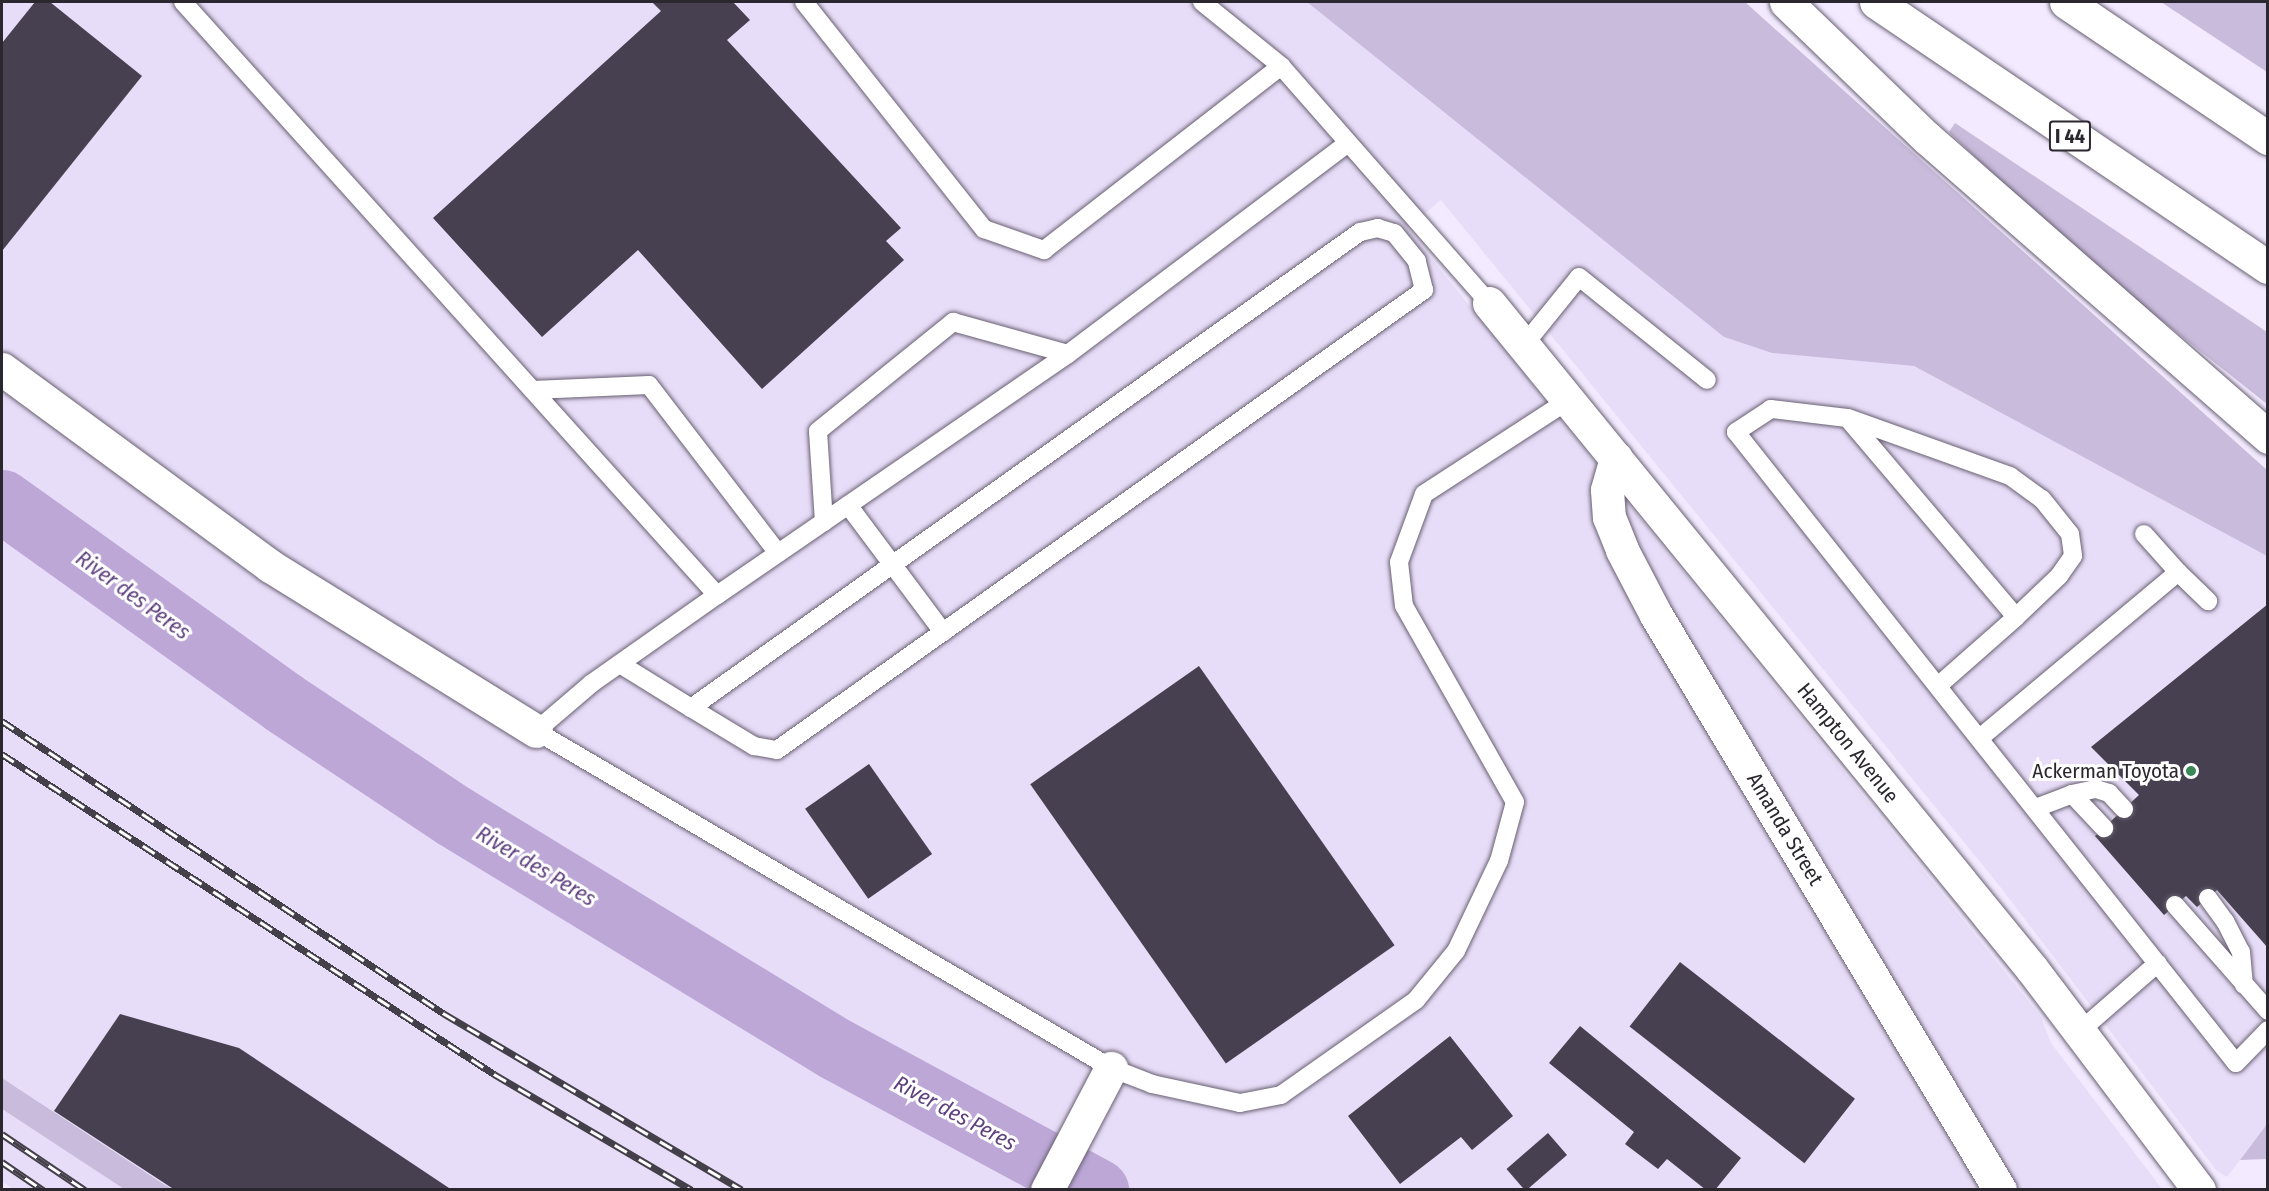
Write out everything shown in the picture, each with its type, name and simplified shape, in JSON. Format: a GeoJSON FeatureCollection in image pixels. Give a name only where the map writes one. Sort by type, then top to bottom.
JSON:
{"type":"FeatureCollection","features":[{"type":"Feature","properties":{"kind":"main road"},"geometry":{"type":"LineString","coordinates":[[1786,2],[1927,138],[2268,438]]}},
{"type":"Feature","properties":{"kind":"main road","name":"I 44"},"geometry":{"type":"LineString","coordinates":[[1876,2],[2268,267]]}},
{"type":"Feature","properties":{"kind":"main road"},"geometry":{"type":"LineString","coordinates":[[2066,2],[2268,138]]}},
{"type":"Feature","properties":{"kind":"main road","name":"Hampton Avenue"},"geometry":{"type":"LineString","coordinates":[[1489,303],[2080,1031],[2199,1190]]}},
{"type":"Feature","properties":{"kind":"main road"},"geometry":{"type":"LineString","coordinates":[[2,369],[270,566],[536,731]]}},
{"type":"Feature","properties":{"kind":"main road","name":"Amanda Street"},"geometry":{"type":"LineString","coordinates":[[1616,458],[1607,490],[1609,517],[1622,550],[1656,615],[2000,1190]]}},
{"type":"Feature","properties":{"kind":"main road"},"geometry":{"type":"LineString","coordinates":[[1047,1190],[1111,1068]]}},
{"type":"Feature","properties":{"kind":"lane"},"geometry":{"type":"LineString","coordinates":[[183,2],[717,595]]}},
{"type":"Feature","properties":{"kind":"lane"},"geometry":{"type":"LineString","coordinates":[[804,2],[984,230],[1044,250],[1281,66]]}},
{"type":"Feature","properties":{"kind":"lane"},"geometry":{"type":"LineString","coordinates":[[1202,2],[1281,66],[1489,303]]}},
{"type":"Feature","properties":{"kind":"lane"},"geometry":{"type":"LineString","coordinates":[[1348,143],[1068,354],[717,595],[620,664],[536,731],[1111,1068],[1152,1084],[1240,1103],[1281,1095],[1416,1000],[1456,951],[1498,861],[1515,802],[1404,606],[1399,562],[1424,494],[1569,400]]}},
{"type":"Feature","properties":{"kind":"lane"},"geometry":{"type":"LineString","coordinates":[[620,664],[691,708],[754,746],[777,750],[1424,290],[1417,261],[1394,233],[1378,228],[1360,232],[691,708]]}},
{"type":"Feature","properties":{"kind":"lane"},"geometry":{"type":"LineString","coordinates":[[1524,345],[1579,277],[1707,380]]}},
{"type":"Feature","properties":{"kind":"lane"},"geometry":{"type":"LineString","coordinates":[[824,522],[818,431],[953,322],[1068,354]]}},
{"type":"Feature","properties":{"kind":"lane"},"geometry":{"type":"LineString","coordinates":[[533,390],[649,385],[778,553]]}},
{"type":"Feature","properties":{"kind":"lane"},"geometry":{"type":"LineString","coordinates":[[1939,685],[2059,576],[2073,556],[2070,534],[2042,499],[2010,476],[1847,418],[1771,409],[1736,432],[1939,685],[1981,737],[2236,1063],[2268,1030]]}},
{"type":"Feature","properties":{"kind":"lane"},"geometry":{"type":"LineString","coordinates":[[1847,418],[2016,617]]}},
{"type":"Feature","properties":{"kind":"lane"},"geometry":{"type":"LineString","coordinates":[[848,505],[943,632]]}},
{"type":"Feature","properties":{"kind":"lane"},"geometry":{"type":"LineString","coordinates":[[2144,534],[2208,601]]}},
{"type":"Feature","properties":{"kind":"lane"},"geometry":{"type":"LineString","coordinates":[[1981,737],[2178,572]]}},
{"type":"Feature","properties":{"kind":"lane"},"geometry":{"type":"LineString","coordinates":[[2036,808],[2072,794],[2096,789],[2109,793],[2124,809]]}},
{"type":"Feature","properties":{"kind":"lane"},"geometry":{"type":"LineString","coordinates":[[2072,794],[2104,828]]}},
{"type":"Feature","properties":{"kind":"lane"},"geometry":{"type":"LineString","coordinates":[[2208,898],[2225,921],[2241,952],[2244,985]]}},
{"type":"Feature","properties":{"kind":"lane"},"geometry":{"type":"LineString","coordinates":[[2175,905],[2268,1011]]}},
{"type":"Feature","properties":{"kind":"lane"},"geometry":{"type":"LineString","coordinates":[[2080,1031],[2158,963]]}},
{"type":"Feature","properties":{"kind":"shaded area"},"geometry":{"type":"Polygon","coordinates":[[[2,2],[1307,2],[1724,337],[1772,353],[1914,366],[2267,556],[2267,1124],[2227,1177],[2216,1170],[1998,884],[1441,200],[1407,228],[2041,1017],[2051,1043],[2162,1189],[172,1189],[2,1078],[2,2]]]}},
{"type":"Feature","properties":{"kind":"shaded area"},"geometry":{"type":"Polygon","coordinates":[[[1307,2],[1745,2],[2267,470],[2267,556],[1914,366],[1772,353],[1724,337],[1307,2]]]}},
{"type":"Feature","properties":{"kind":"shaded area"},"geometry":{"type":"Polygon","coordinates":[[[2161,2],[2267,2],[2267,72],[2161,2]]]}},
{"type":"Feature","properties":{"kind":"shaded area"},"geometry":{"type":"Polygon","coordinates":[[[1955,123],[2267,332],[2267,404],[2075,252],[1949,132],[1955,123]]]}},
{"type":"Feature","properties":{"kind":"shaded area"},"geometry":{"type":"Polygon","coordinates":[[[2,1078],[172,1189],[124,1189],[2,1109],[2,1078]]]}},
{"type":"Feature","properties":{"kind":"shaded area"},"geometry":{"type":"Polygon","coordinates":[[[2,1109],[124,1189],[13,1189],[2,1182],[2,1109]]]}},
{"type":"Feature","properties":{"kind":"shaded area"},"geometry":{"type":"Polygon","coordinates":[[[2267,1124],[2267,1159],[2240,1160],[2267,1124]]]}},
{"type":"Feature","properties":{"kind":"building"},"geometry":{"type":"Polygon","coordinates":[[[35,2],[50,2],[142,76],[2,251],[2,43],[35,2]]]}},
{"type":"Feature","properties":{"kind":"building"},"geometry":{"type":"Polygon","coordinates":[[[652,2],[733,2],[750,20],[727,40],[901,228],[886,241],[904,260],[762,389],[638,250],[542,337],[433,218],[661,11],[652,2]]]}},
{"type":"Feature","properties":{"kind":"building","name":"Ackerman Toyota"},"geometry":{"type":"Polygon","coordinates":[[[2268,604],[2268,948],[2217,890],[2197,907],[2186,896],[2164,915],[2095,836],[2139,795],[2091,747],[2268,604]]]}},
{"type":"Feature","properties":{"kind":"building"},"geometry":{"type":"Polygon","coordinates":[[[1199,666],[1395,945],[1226,1063],[1030,784],[1199,666]]]}},
{"type":"Feature","properties":{"kind":"building"},"geometry":{"type":"Polygon","coordinates":[[[869,764],[932,854],[868,899],[805,809],[869,764]]]}},
{"type":"Feature","properties":{"kind":"building"},"geometry":{"type":"Polygon","coordinates":[[[1680,962],[1855,1099],[1804,1163],[1630,1027],[1680,962]]]}},
{"type":"Feature","properties":{"kind":"building"},"geometry":{"type":"Polygon","coordinates":[[[120,1014],[239,1048],[452,1190],[175,1190],[54,1111],[120,1014]]]}},
{"type":"Feature","properties":{"kind":"building"},"geometry":{"type":"Polygon","coordinates":[[[1580,1026],[1741,1158],[1715,1190],[1706,1190],[1667,1159],[1658,1169],[1625,1144],[1634,1132],[1549,1063],[1580,1026]]]}},
{"type":"Feature","properties":{"kind":"building"},"geometry":{"type":"Polygon","coordinates":[[[1450,1036],[1513,1116],[1472,1150],[1461,1137],[1400,1184],[1348,1116],[1450,1036]]]}},
{"type":"Feature","properties":{"kind":"building"},"geometry":{"type":"Polygon","coordinates":[[[1548,1133],[1567,1155],[1527,1190],[1506,1169],[1548,1133]]]}},
{"type":"Feature","properties":{"kind":"waterway","name":"River des Peres"},"geometry":{"type":"LineString","coordinates":[[2,501],[284,703],[454,816],[836,1049],[1097,1190]]}},
{"type":"Feature","properties":{"kind":"railway"},"geometry":{"type":"LineString","coordinates":[[2,721],[443,1013],[742,1190]]}},
{"type":"Feature","properties":{"kind":"railway"},"geometry":{"type":"LineString","coordinates":[[2,754],[494,1074],[692,1190]]}},
{"type":"Feature","properties":{"kind":"railway"},"geometry":{"type":"LineString","coordinates":[[2,1134],[85,1190]]}},
{"type":"Feature","properties":{"kind":"railway"},"geometry":{"type":"LineString","coordinates":[[2,1162],[43,1190]]}},
{"type":"Feature","properties":{"kind":"place","name":"Ackerman Toyota"},"geometry":{"type":"Point","coordinates":[2191,771]}}]}
